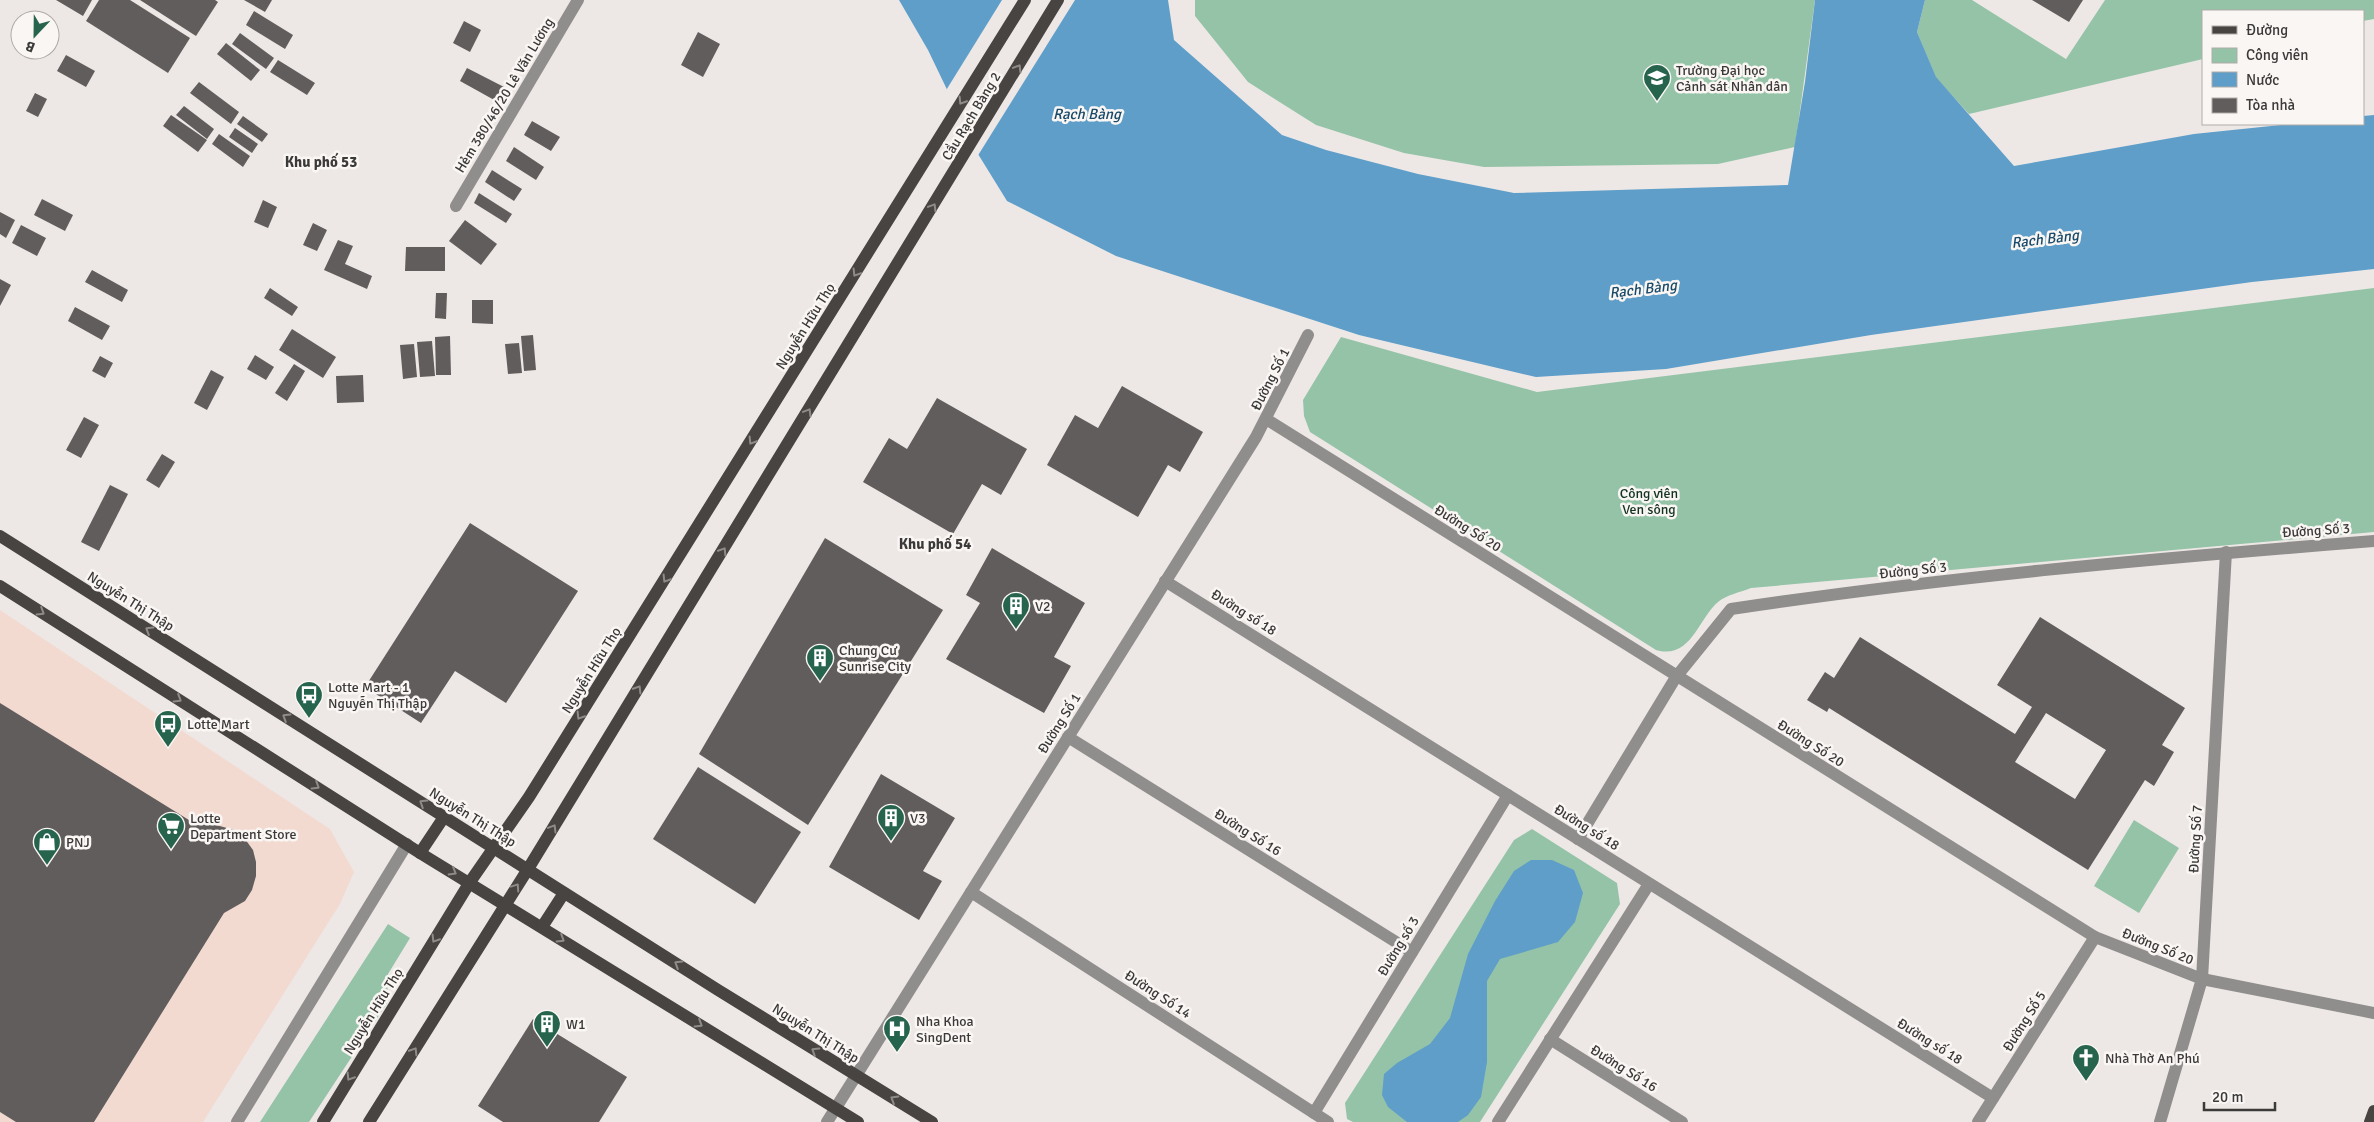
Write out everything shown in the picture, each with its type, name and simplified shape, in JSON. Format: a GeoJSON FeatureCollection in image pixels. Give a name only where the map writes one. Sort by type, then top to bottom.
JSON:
{"type":"FeatureCollection","features":[{"type":"Feature","properties":{"kind":"main road","name":"Cầu Rạch Bàng 2"},"geometry":{"type":"LineString","coordinates":[[882,232],[1025,0]]}},
{"type":"Feature","properties":{"kind":"main road","name":"Cầu Rạch Bàng 2"},"geometry":{"type":"LineString","coordinates":[[528,870],[1058,0]]}},
{"type":"Feature","properties":{"kind":"main road","name":"Nguyễn Hữu Thọ"},"geometry":{"type":"LineString","coordinates":[[323,1122],[470,882],[529,797],[882,232]]}},
{"type":"Feature","properties":{"kind":"main road","name":"Nguyễn Thị Thập"},"geometry":{"type":"LineString","coordinates":[[0,536],[856,1077],[932,1122]]}},
{"type":"Feature","properties":{"kind":"main road"},"geometry":{"type":"LineString","coordinates":[[0,586],[407,844],[858,1122]]}},
{"type":"Feature","properties":{"kind":"main road"},"geometry":{"type":"LineString","coordinates":[[420,852],[444,817]]}},
{"type":"Feature","properties":{"kind":"main road"},"geometry":{"type":"LineString","coordinates":[[369,1122],[504,904],[528,870]]}},
{"type":"Feature","properties":{"kind":"main road"},"geometry":{"type":"LineString","coordinates":[[542,927],[564,893]]}},
{"type":"Feature","properties":{"kind":"main road"},"geometry":{"type":"LineString","coordinates":[[2370,1122],[2374,1110]]}},
{"type":"Feature","properties":{"kind":"street","name":"Hẻm 380/46/20 Lê Văn Lương"},"geometry":{"type":"LineString","coordinates":[[456,206],[578,0]]}},
{"type":"Feature","properties":{"kind":"street","name":"Đường Số 1"},"geometry":{"type":"LineString","coordinates":[[827,1122],[1266,419],[1308,335]]}},
{"type":"Feature","properties":{"kind":"street","name":"Đường Số 20"},"geometry":{"type":"LineString","coordinates":[[1266,419],[1676,677],[2095,937],[2202,980],[2374,1013]]}},
{"type":"Feature","properties":{"kind":"street","name":"Đường Số 3"},"geometry":{"type":"LineString","coordinates":[[1578,839],[1676,677],[1731,609],[1827,594],[2226,552],[2374,541]]}},
{"type":"Feature","properties":{"kind":"street","name":"Đường Số 7"},"geometry":{"type":"LineString","coordinates":[[2160,1122],[2202,980],[2226,552]]}},
{"type":"Feature","properties":{"kind":"street","name":"Đường số 18"},"geometry":{"type":"LineString","coordinates":[[1165,581],[1993,1098]]}},
{"type":"Feature","properties":{"kind":"street","name":"Đường Số 16"},"geometry":{"type":"LineString","coordinates":[[1068,737],[1412,952]]}},
{"type":"Feature","properties":{"kind":"street","name":"Đường số 3"},"geometry":{"type":"LineString","coordinates":[[1314,1113],[1508,795]]}},
{"type":"Feature","properties":{"kind":"street"},"geometry":{"type":"LineString","coordinates":[[237,1122],[407,844]]}},
{"type":"Feature","properties":{"kind":"street"},"geometry":{"type":"LineString","coordinates":[[1498,1122],[1649,884]]}},
{"type":"Feature","properties":{"kind":"street","name":"Đường Số 14"},"geometry":{"type":"LineString","coordinates":[[971,892],[1328,1122]]}},
{"type":"Feature","properties":{"kind":"street","name":"Đường Số 5"},"geometry":{"type":"LineString","coordinates":[[1978,1122],[2095,937]]}},
{"type":"Feature","properties":{"kind":"street","name":"Đường Số 16"},"geometry":{"type":"LineString","coordinates":[[1550,1039],[1682,1122]]}},
{"type":"Feature","properties":{"kind":"shaded area","name":"Lotte Department Store"},"geometry":{"type":"Polygon","coordinates":[[[0,610],[330,829],[354,872],[340,904],[203,1122],[0,1122],[0,610]]]}},
{"type":"Feature","properties":{"kind":"green space","name":"Trường Đại học Cảnh sát Nhân dân"},"geometry":{"type":"Polygon","coordinates":[[[1195,0],[1815,0],[1795,147],[1718,164],[1484,167],[1404,153],[1316,125],[1248,82],[1195,16],[1195,0]]]}},
{"type":"Feature","properties":{"kind":"green space"},"geometry":{"type":"Polygon","coordinates":[[[1925,0],[1972,0],[2066,59],[2105,0],[2374,0],[2374,19],[2364,21],[2364,10],[2202,10],[2202,59],[1969,114],[1936,78],[1917,32],[1925,0]]]}},
{"type":"Feature","properties":{"kind":"green space","name":"Công viên Ven sông"},"geometry":{"type":"Polygon","coordinates":[[[2374,288],[2374,532],[1751,588],[1718,602],[1686,644],[1668,652],[1656,650],[1310,432],[1304,416],[1303,400],[1341,337],[1537,392],[2374,288]]]}},
{"type":"Feature","properties":{"kind":"green space"},"geometry":{"type":"Polygon","coordinates":[[[2134,820],[2179,848],[2139,913],[2094,886],[2134,820]]]}},
{"type":"Feature","properties":{"kind":"green space"},"geometry":{"type":"Polygon","coordinates":[[[1532,829],[1617,883],[1620,904],[1480,1122],[1353,1122],[1347,1119],[1345,1103],[1514,840],[1532,829]]]}},
{"type":"Feature","properties":{"kind":"green space"},"geometry":{"type":"Polygon","coordinates":[[[388,924],[410,938],[388,974],[387,1003],[309,1122],[260,1122],[388,924]]]}},
{"type":"Feature","properties":{"kind":"water","name":"Rạch Bàng"},"geometry":{"type":"Polygon","coordinates":[[[899,0],[1168,0],[1174,40],[1282,135],[1326,150],[1418,174],[1514,193],[1788,185],[1805,82],[1815,0],[1925,0],[1917,32],[1936,77],[2014,166],[2194,134],[2280,125],[2364,125],[2364,116],[2374,115],[2374,269],[2252,282],[1871,335],[1666,369],[1536,377],[1359,335],[1116,256],[1007,201],[978,154],[928,50],[899,0]]]}},
{"type":"Feature","properties":{"kind":"water"},"geometry":{"type":"Polygon","coordinates":[[[1531,860],[1552,860],[1574,870],[1583,893],[1575,922],[1558,942],[1500,959],[1487,981],[1487,1062],[1481,1097],[1468,1115],[1458,1122],[1407,1122],[1388,1107],[1382,1095],[1384,1074],[1397,1063],[1430,1044],[1450,1018],[1468,954],[1495,901],[1514,871],[1531,860]]]}},
{"type":"Feature","properties":{"kind":"pier"},"geometry":{"type":"Polygon","coordinates":[[[1002,0],[1075,0],[977,157],[945,92],[1002,0]]]}},
{"type":"Feature","properties":{"kind":"building"},"geometry":{"type":"Polygon","coordinates":[[[56,0],[92,0],[83,16],[56,0]]]}},
{"type":"Feature","properties":{"kind":"building"},"geometry":{"type":"Polygon","coordinates":[[[99,0],[130,0],[190,38],[168,73],[86,21],[99,0]]]}},
{"type":"Feature","properties":{"kind":"building"},"geometry":{"type":"Polygon","coordinates":[[[140,0],[215,0],[218,2],[196,36],[140,0]]]}},
{"type":"Feature","properties":{"kind":"building"},"geometry":{"type":"Polygon","coordinates":[[[244,0],[272,0],[265,12],[244,0]]]}},
{"type":"Feature","properties":{"kind":"building"},"geometry":{"type":"Polygon","coordinates":[[[2032,0],[2083,0],[2069,22],[2032,0]]]}},
{"type":"Feature","properties":{"kind":"building"},"geometry":{"type":"Polygon","coordinates":[[[254,11],[293,35],[285,49],[246,25],[254,11]]]}},
{"type":"Feature","properties":{"kind":"building"},"geometry":{"type":"Polygon","coordinates":[[[464,21],[481,30],[470,52],[453,43],[464,21]]]}},
{"type":"Feature","properties":{"kind":"building"},"geometry":{"type":"Polygon","coordinates":[[[698,32],[720,44],[703,77],[681,65],[698,32]]]}},
{"type":"Feature","properties":{"kind":"building"},"geometry":{"type":"Polygon","coordinates":[[[240,33],[274,58],[266,69],[232,44],[240,33]]]}},
{"type":"Feature","properties":{"kind":"building"},"geometry":{"type":"Polygon","coordinates":[[[226,43],[260,70],[251,81],[217,54],[226,43]]]}},
{"type":"Feature","properties":{"kind":"building"},"geometry":{"type":"Polygon","coordinates":[[[66,55],[95,71],[86,87],[57,71],[66,55]]]}},
{"type":"Feature","properties":{"kind":"building"},"geometry":{"type":"Polygon","coordinates":[[[278,60],[315,83],[307,95],[270,72],[278,60]]]}},
{"type":"Feature","properties":{"kind":"building"},"geometry":{"type":"Polygon","coordinates":[[[467,68],[504,87],[496,101],[460,81],[467,68]]]}},
{"type":"Feature","properties":{"kind":"building"},"geometry":{"type":"Polygon","coordinates":[[[199,82],[239,112],[231,124],[190,93],[199,82]]]}},
{"type":"Feature","properties":{"kind":"building"},"geometry":{"type":"Polygon","coordinates":[[[35,93],[47,99],[38,117],[26,111],[35,93]]]}},
{"type":"Feature","properties":{"kind":"building"},"geometry":{"type":"Polygon","coordinates":[[[184,106],[214,129],[207,139],[176,115],[184,106]]]}},
{"type":"Feature","properties":{"kind":"building"},"geometry":{"type":"Polygon","coordinates":[[[171,115],[207,140],[198,152],[163,126],[171,115]]]}},
{"type":"Feature","properties":{"kind":"building"},"geometry":{"type":"Polygon","coordinates":[[[243,116],[268,134],[262,142],[237,124],[243,116]]]}},
{"type":"Feature","properties":{"kind":"building"},"geometry":{"type":"Polygon","coordinates":[[[532,121],[560,137],[551,151],[524,135],[532,121]]]}},
{"type":"Feature","properties":{"kind":"building"},"geometry":{"type":"Polygon","coordinates":[[[235,128],[258,144],[252,153],[229,137],[235,128]]]}},
{"type":"Feature","properties":{"kind":"building"},"geometry":{"type":"Polygon","coordinates":[[[219,134],[250,156],[243,167],[212,144],[219,134]]]}},
{"type":"Feature","properties":{"kind":"building"},"geometry":{"type":"Polygon","coordinates":[[[514,147],[544,167],[536,180],[506,161],[514,147]]]}},
{"type":"Feature","properties":{"kind":"building"},"geometry":{"type":"Polygon","coordinates":[[[492,170],[522,189],[514,201],[485,182],[492,170]]]}},
{"type":"Feature","properties":{"kind":"building"},"geometry":{"type":"Polygon","coordinates":[[[479,193],[512,214],[506,223],[474,203],[479,193]]]}},
{"type":"Feature","properties":{"kind":"building"},"geometry":{"type":"Polygon","coordinates":[[[42,199],[73,215],[65,231],[34,215],[42,199]]]}},
{"type":"Feature","properties":{"kind":"building"},"geometry":{"type":"Polygon","coordinates":[[[263,200],[277,207],[268,228],[254,222],[263,200]]]}},
{"type":"Feature","properties":{"kind":"building"},"geometry":{"type":"Polygon","coordinates":[[[0,212],[15,220],[6,238],[0,234],[0,212]]]}},
{"type":"Feature","properties":{"kind":"building"},"geometry":{"type":"Polygon","coordinates":[[[465,220],[497,244],[481,265],[449,241],[465,220]]]}},
{"type":"Feature","properties":{"kind":"building"},"geometry":{"type":"Polygon","coordinates":[[[313,223],[327,230],[317,251],[303,245],[313,223]]]}},
{"type":"Feature","properties":{"kind":"building"},"geometry":{"type":"Polygon","coordinates":[[[21,225],[46,238],[37,256],[12,243],[21,225]]]}},
{"type":"Feature","properties":{"kind":"building"},"geometry":{"type":"Polygon","coordinates":[[[338,240],[353,246],[345,264],[372,276],[367,289],[324,270],[338,240]]]}},
{"type":"Feature","properties":{"kind":"building"},"geometry":{"type":"Polygon","coordinates":[[[406,247],[445,247],[445,271],[405,271],[406,247]]]}},
{"type":"Feature","properties":{"kind":"building"},"geometry":{"type":"Polygon","coordinates":[[[92,270],[128,290],[122,302],[85,282],[92,270]]]}},
{"type":"Feature","properties":{"kind":"building"},"geometry":{"type":"Polygon","coordinates":[[[0,279],[11,285],[0,306],[0,279]]]}},
{"type":"Feature","properties":{"kind":"building"},"geometry":{"type":"Polygon","coordinates":[[[270,288],[298,307],[292,316],[264,298],[270,288]]]}},
{"type":"Feature","properties":{"kind":"building"},"geometry":{"type":"Polygon","coordinates":[[[436,293],[447,293],[446,319],[435,318],[436,293]]]}},
{"type":"Feature","properties":{"kind":"building"},"geometry":{"type":"Polygon","coordinates":[[[472,300],[493,300],[493,324],[472,323],[472,300]]]}},
{"type":"Feature","properties":{"kind":"building"},"geometry":{"type":"Polygon","coordinates":[[[75,307],[110,326],[102,340],[68,321],[75,307]]]}},
{"type":"Feature","properties":{"kind":"building"},"geometry":{"type":"Polygon","coordinates":[[[292,329],[336,357],[323,378],[279,350],[292,329]]]}},
{"type":"Feature","properties":{"kind":"building"},"geometry":{"type":"Polygon","coordinates":[[[533,335],[536,370],[524,371],[521,336],[533,335]]]}},
{"type":"Feature","properties":{"kind":"building"},"geometry":{"type":"Polygon","coordinates":[[[450,336],[451,375],[436,375],[435,337],[450,336]]]}},
{"type":"Feature","properties":{"kind":"building"},"geometry":{"type":"Polygon","coordinates":[[[432,341],[435,376],[420,377],[417,342],[432,341]]]}},
{"type":"Feature","properties":{"kind":"building"},"geometry":{"type":"Polygon","coordinates":[[[519,343],[522,373],[508,374],[505,344],[519,343]]]}},
{"type":"Feature","properties":{"kind":"building"},"geometry":{"type":"Polygon","coordinates":[[[414,344],[417,377],[403,379],[400,345],[414,344]]]}},
{"type":"Feature","properties":{"kind":"building"},"geometry":{"type":"Polygon","coordinates":[[[255,355],[274,367],[266,380],[247,369],[255,355]]]}},
{"type":"Feature","properties":{"kind":"building"},"geometry":{"type":"Polygon","coordinates":[[[100,356],[113,363],[105,378],[92,371],[100,356]]]}},
{"type":"Feature","properties":{"kind":"building"},"geometry":{"type":"Polygon","coordinates":[[[294,364],[305,371],[287,401],[275,393],[294,364]]]}},
{"type":"Feature","properties":{"kind":"building"},"geometry":{"type":"Polygon","coordinates":[[[211,370],[224,377],[207,410],[194,403],[211,370]]]}},
{"type":"Feature","properties":{"kind":"building"},"geometry":{"type":"Polygon","coordinates":[[[363,375],[364,402],[337,403],[336,376],[363,375]]]}},
{"type":"Feature","properties":{"kind":"building"},"geometry":{"type":"Polygon","coordinates":[[[1122,386],[1203,432],[1180,472],[1168,465],[1138,517],[1047,465],[1075,415],[1098,428],[1122,386]]]}},
{"type":"Feature","properties":{"kind":"building"},"geometry":{"type":"Polygon","coordinates":[[[937,398],[1027,449],[1001,495],[982,484],[953,534],[863,482],[889,438],[907,449],[937,398]]]}},
{"type":"Feature","properties":{"kind":"building"},"geometry":{"type":"Polygon","coordinates":[[[84,417],[99,425],[81,458],[66,450],[84,417]]]}},
{"type":"Feature","properties":{"kind":"building"},"geometry":{"type":"Polygon","coordinates":[[[162,454],[175,462],[159,488],[146,480],[162,454]]]}},
{"type":"Feature","properties":{"kind":"building"},"geometry":{"type":"Polygon","coordinates":[[[110,485],[128,494],[99,551],[81,542],[110,485]]]}},
{"type":"Feature","properties":{"kind":"building"},"geometry":{"type":"Polygon","coordinates":[[[470,523],[578,591],[506,703],[455,671],[421,723],[365,687],[470,523]]]}},
{"type":"Feature","properties":{"kind":"building","name":"Chung Cư Sunrise City"},"geometry":{"type":"Polygon","coordinates":[[[825,538],[943,610],[808,825],[699,754],[825,538]]]}},
{"type":"Feature","properties":{"kind":"building","name":"V2"},"geometry":{"type":"Polygon","coordinates":[[[992,548],[1085,603],[1054,657],[1071,666],[1044,713],[946,659],[980,603],[966,595],[992,548]]]}},
{"type":"Feature","properties":{"kind":"building"},"geometry":{"type":"Polygon","coordinates":[[[2040,617],[2185,708],[2162,745],[2174,752],[2154,786],[2145,780],[2088,870],[1829,708],[1827,712],[1807,700],[1825,672],[1834,678],[1860,637],[2015,734],[2032,707],[1997,685],[2040,617]],[[2046,713],[2015,762],[2075,799],[2106,750],[2046,713]]]}},
{"type":"Feature","properties":{"kind":"building"},"geometry":{"type":"Polygon","coordinates":[[[0,703],[197,825],[209,823],[234,830],[245,839],[253,850],[256,862],[256,876],[252,890],[245,901],[224,913],[94,1122],[16,1122],[0,1112],[0,703]]]}},
{"type":"Feature","properties":{"kind":"building"},"geometry":{"type":"Polygon","coordinates":[[[698,767],[801,832],[755,904],[653,839],[698,767]]]}},
{"type":"Feature","properties":{"kind":"building","name":"V3"},"geometry":{"type":"Polygon","coordinates":[[[881,774],[955,818],[923,871],[942,881],[919,920],[829,867],[881,774]]]}},
{"type":"Feature","properties":{"kind":"building","name":"W1"},"geometry":{"type":"Polygon","coordinates":[[[533,1019],[627,1077],[599,1122],[503,1122],[478,1106],[533,1019]]]}},
{"type":"Feature","properties":{"kind":"place","name":"Trường Đại học Cảnh sát Nhân dân"},"geometry":{"type":"Point","coordinates":[1657,102]}},
{"type":"Feature","properties":{"kind":"place","name":"V2"},"geometry":{"type":"Point","coordinates":[1016,630]}},
{"type":"Feature","properties":{"kind":"place","name":"Chung Cư Sunrise City"},"geometry":{"type":"Point","coordinates":[820,682]}},
{"type":"Feature","properties":{"kind":"place","name":"Lotte Mart - 1 Nguyễn Thị Thập"},"geometry":{"type":"Point","coordinates":[309,719]}},
{"type":"Feature","properties":{"kind":"place","name":"Lotte Mart"},"geometry":{"type":"Point","coordinates":[168,748]}},
{"type":"Feature","properties":{"kind":"place","name":"V3"},"geometry":{"type":"Point","coordinates":[891,842]}},
{"type":"Feature","properties":{"kind":"place","name":"Lotte Department Store"},"geometry":{"type":"Point","coordinates":[171,850]}},
{"type":"Feature","properties":{"kind":"place","name":"PNJ"},"geometry":{"type":"Point","coordinates":[47,866]}},
{"type":"Feature","properties":{"kind":"place","name":"W1"},"geometry":{"type":"Point","coordinates":[547,1048]}},
{"type":"Feature","properties":{"kind":"place","name":"Nha Khoa SingDent"},"geometry":{"type":"Point","coordinates":[897,1053]}},
{"type":"Feature","properties":{"kind":"place","name":"Nhà Thờ An Phú"},"geometry":{"type":"Point","coordinates":[2086,1082]}},
{"type":"Feature","properties":{"kind":"district","name":"Khu phố 53"},"geometry":{"type":"Point","coordinates":[321,162]}},
{"type":"Feature","properties":{"kind":"district","name":"Khu phố 54"},"geometry":{"type":"Point","coordinates":[935,544]}}]}
